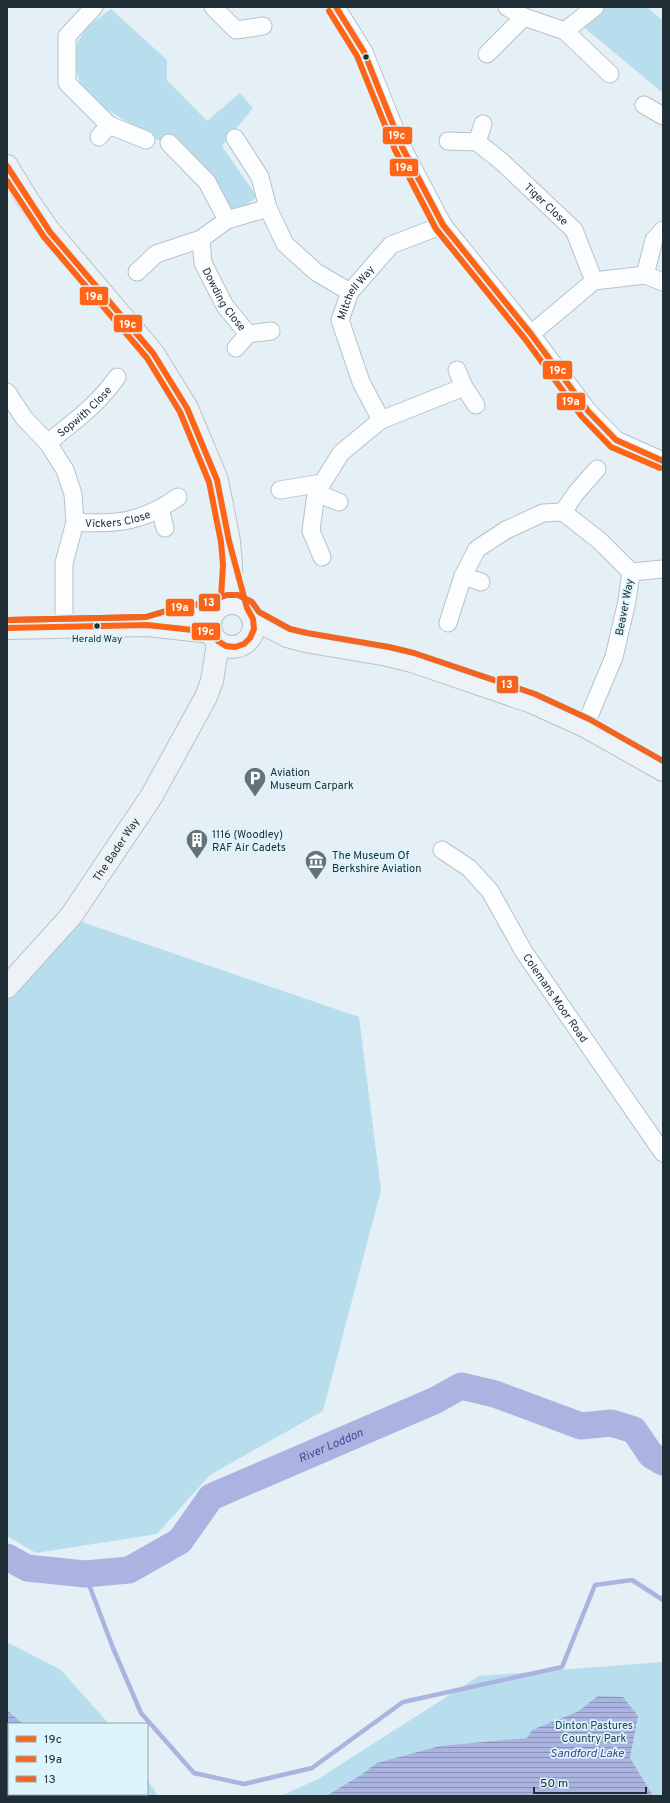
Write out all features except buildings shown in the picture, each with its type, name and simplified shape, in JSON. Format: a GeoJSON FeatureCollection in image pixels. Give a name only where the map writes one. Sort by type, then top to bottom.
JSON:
{"type":"FeatureCollection","features":[{"type":"Feature","properties":{"kind":"street"},"geometry":{"type":"LineString","coordinates":[[213,7],[236,30],[263,26]]}},
{"type":"Feature","properties":{"kind":"street"},"geometry":{"type":"LineString","coordinates":[[336,7],[364,52],[402,147],[443,225],[531,334],[588,411],[616,440],[663,461]]}},
{"type":"Feature","properties":{"kind":"street"},"geometry":{"type":"LineString","coordinates":[[507,7],[524,17],[565,31],[610,74]]}},
{"type":"Feature","properties":{"kind":"street"},"geometry":{"type":"LineString","coordinates":[[565,31],[595,7]]}},
{"type":"Feature","properties":{"kind":"street"},"geometry":{"type":"LineString","coordinates":[[90,8],[67,36],[67,83],[104,131],[146,140]]}},
{"type":"Feature","properties":{"kind":"street"},"geometry":{"type":"LineString","coordinates":[[487,54],[524,17]]}},
{"type":"Feature","properties":{"kind":"street"},"geometry":{"type":"LineString","coordinates":[[644,105],[663,116]]}},
{"type":"Feature","properties":{"kind":"street"},"geometry":{"type":"LineString","coordinates":[[448,140],[477,142],[483,124]]}},
{"type":"Feature","properties":{"kind":"street"},"geometry":{"type":"LineString","coordinates":[[235,138],[260,177],[268,208],[285,244],[316,272],[350,292]]}},
{"type":"Feature","properties":{"kind":"street","name":"Tiger Close"},"geometry":{"type":"LineString","coordinates":[[477,142],[501,161],[574,230],[594,282]]}},
{"type":"Feature","properties":{"kind":"street"},"geometry":{"type":"LineString","coordinates":[[169,143],[207,182],[227,220]]}},
{"type":"Feature","properties":{"kind":"street"},"geometry":{"type":"LineString","coordinates":[[7,166],[27,199],[50,232],[152,352],[187,408],[217,480],[229,541],[236,610],[254,630],[228,641]]}},
{"type":"Feature","properties":{"kind":"street"},"geometry":{"type":"LineString","coordinates":[[138,272],[156,254],[201,239],[227,220],[268,208]]}},
{"type":"Feature","properties":{"kind":"street","name":"Mitchell Way"},"geometry":{"type":"LineString","coordinates":[[381,420],[361,382],[340,320],[350,292],[391,245],[443,225]]}},
{"type":"Feature","properties":{"kind":"street"},"geometry":{"type":"LineString","coordinates":[[645,275],[654,240],[663,230]]}},
{"type":"Feature","properties":{"kind":"street","name":"Dowding Close"},"geometry":{"type":"LineString","coordinates":[[201,239],[203,263],[225,306],[248,334]]}},
{"type":"Feature","properties":{"kind":"street"},"geometry":{"type":"LineString","coordinates":[[531,334],[594,282],[645,275],[663,282]]}},
{"type":"Feature","properties":{"kind":"street","name":"Dowding Close"},"geometry":{"type":"LineString","coordinates":[[236,348],[248,334],[271,331]]}},
{"type":"Feature","properties":{"kind":"street"},"geometry":{"type":"LineString","coordinates":[[456,370],[464,387],[476,405]]}},
{"type":"Feature","properties":{"kind":"street","name":"Sopwith Close"},"geometry":{"type":"LineString","coordinates":[[48,443],[91,408],[109,389],[117,377]]}},
{"type":"Feature","properties":{"kind":"street"},"geometry":{"type":"LineString","coordinates":[[322,557],[311,531],[319,488],[341,453],[381,420],[464,387]]}},
{"type":"Feature","properties":{"kind":"street"},"geometry":{"type":"LineString","coordinates":[[7,392],[7,395],[24,418],[48,443],[65,470],[73,494],[75,522],[64,563],[64,628]]}},
{"type":"Feature","properties":{"kind":"street"},"geometry":{"type":"LineString","coordinates":[[448,624],[463,576],[477,549],[506,530],[543,513],[563,512],[597,469]]}},
{"type":"Feature","properties":{"kind":"street"},"geometry":{"type":"LineString","coordinates":[[280,490],[319,488],[339,502]]}},
{"type":"Feature","properties":{"kind":"street","name":"Vickers Close"},"geometry":{"type":"LineString","coordinates":[[75,522],[96,524],[127,521],[160,510],[178,497]]}},
{"type":"Feature","properties":{"kind":"street","name":"Vickers Close"},"geometry":{"type":"LineString","coordinates":[[160,510],[165,528]]}},
{"type":"Feature","properties":{"kind":"street","name":"Beaver Way"},"geometry":{"type":"LineString","coordinates":[[563,512],[600,541],[631,572],[627,601],[614,657],[585,726]]}},
{"type":"Feature","properties":{"kind":"street"},"geometry":{"type":"LineString","coordinates":[[631,572],[663,569]]}},
{"type":"Feature","properties":{"kind":"street"},"geometry":{"type":"LineString","coordinates":[[463,576],[481,582]]}},
{"type":"Feature","properties":{"kind":"street"},"geometry":{"type":"LineString","coordinates":[[228,641],[210,625],[211,617],[236,610]]}},
{"type":"Feature","properties":{"kind":"street"},"geometry":{"type":"LineString","coordinates":[[147,625],[177,616],[236,610],[287,636],[305,641],[388,655],[412,661],[532,702],[585,726],[663,770]]}},
{"type":"Feature","properties":{"kind":"street"},"geometry":{"type":"LineString","coordinates":[[7,628],[64,628],[147,625],[228,641],[305,641]]}},
{"type":"Feature","properties":{"kind":"street","name":"The Bader Way"},"geometry":{"type":"LineString","coordinates":[[7,987],[71,916],[151,797],[206,697],[228,641]]}},
{"type":"Feature","properties":{"kind":"street","name":"Colemans Moor Road"},"geometry":{"type":"LineString","coordinates":[[442,850],[469,868],[490,891],[524,952],[663,1153]]}},
{"type":"Feature","properties":{"kind":"green space"},"geometry":{"type":"Polygon","coordinates":[[[603,7],[647,7],[663,21],[663,93],[581,25],[603,7]]]}},
{"type":"Feature","properties":{"kind":"green space"},"geometry":{"type":"Polygon","coordinates":[[[111,9],[167,60],[167,80],[207,121],[240,93],[253,108],[222,146],[257,197],[230,215],[177,144],[158,140],[104,108],[82,87],[73,63],[77,43],[87,27],[111,9]]]}},
{"type":"Feature","properties":{"kind":"green space"},"geometry":{"type":"Polygon","coordinates":[[[82,922],[359,1017],[381,1190],[323,1411],[210,1475],[157,1534],[36,1553],[7,1536],[7,992],[82,922]]]}},
{"type":"Feature","properties":{"kind":"green space"},"geometry":{"type":"Polygon","coordinates":[[[7,1642],[61,1670],[108,1723],[8,1723],[8,1795],[148,1795],[148,1781],[158,1796],[7,1796],[7,1642]]]}},
{"type":"Feature","properties":{"kind":"green space","name":"Dinton Pastures Country Park"},"geometry":{"type":"Polygon","coordinates":[[[663,1662],[663,1796],[281,1796],[318,1779],[479,1676],[663,1662]]]}},
{"type":"Feature","properties":{"kind":"water","name":"Sandford Lake"},"geometry":{"type":"Polygon","coordinates":[[[598,1696],[623,1697],[638,1716],[630,1758],[653,1796],[326,1796],[361,1775],[377,1763],[440,1746],[527,1738],[532,1730],[577,1712],[598,1696]]]}},
{"type":"Feature","properties":{"kind":"water"},"geometry":{"type":"Polygon","coordinates":[[[7,1710],[22,1723],[8,1723],[8,1795],[79,1796],[7,1796],[7,1710]]]}},
{"type":"Feature","properties":{"kind":"waterway","name":"River Loddon"},"geometry":{"type":"LineString","coordinates":[[7,1557],[27,1568],[85,1574],[129,1570],[180,1541],[211,1497],[436,1400],[461,1386],[495,1394],[581,1426],[611,1423],[634,1430],[651,1455],[663,1462]]}},
{"type":"Feature","properties":{"kind":"waterway"},"geometry":{"type":"LineString","coordinates":[[85,1574],[113,1648],[141,1713],[194,1773],[244,1784],[312,1768],[403,1702],[562,1667],[595,1585],[632,1580],[663,1600]]}},
{"type":"Feature","properties":{"kind":"transit line","name":"19c"},"geometry":{"type":"LineString","coordinates":[[336,7],[364,52],[402,147],[443,225],[531,334],[588,411],[616,440],[663,461]]}},
{"type":"Feature","properties":{"kind":"transit line","name":"19a"},"geometry":{"type":"LineString","coordinates":[[329,11],[357,56],[395,150],[436,229],[525,339],[582,417],[611,447],[660,468]]}},
{"type":"Feature","properties":{"kind":"transit line","name":"19c"},"geometry":{"type":"LineString","coordinates":[[7,166],[50,232],[153,353],[187,408],[217,480],[229,541],[247,608],[253,619],[254,629],[250,638],[244,644],[235,647],[226,646],[218,641],[211,632],[147,625],[7,628]]}},
{"type":"Feature","properties":{"kind":"transit line","name":"19a"},"geometry":{"type":"LineString","coordinates":[[7,181],[44,237],[147,358],[180,412],[209,482],[221,542],[223,565],[221,597],[212,602],[176,608],[146,617],[7,620]]}},
{"type":"Feature","properties":{"kind":"transit line","name":"13"},"geometry":{"type":"LineString","coordinates":[[7,620],[146,617],[176,608],[212,602],[227,595],[238,595],[252,602],[259,612],[290,629],[414,653],[535,694],[589,719],[663,761]]}},
{"type":"Feature","properties":{"kind":"place","name":"Herald Way"},"geometry":{"type":"Point","coordinates":[97,626]}},
{"type":"Feature","properties":{"kind":"place","name":"Aviation Museum Carpark"},"geometry":{"type":"Point","coordinates":[255,798]}},
{"type":"Feature","properties":{"kind":"place","name":"1116 (Woodley) RAF Air Cadets"},"geometry":{"type":"Point","coordinates":[197,860]}},
{"type":"Feature","properties":{"kind":"place","name":"The Museum Of Berkshire Aviation"},"geometry":{"type":"Point","coordinates":[316,880]}}]}
